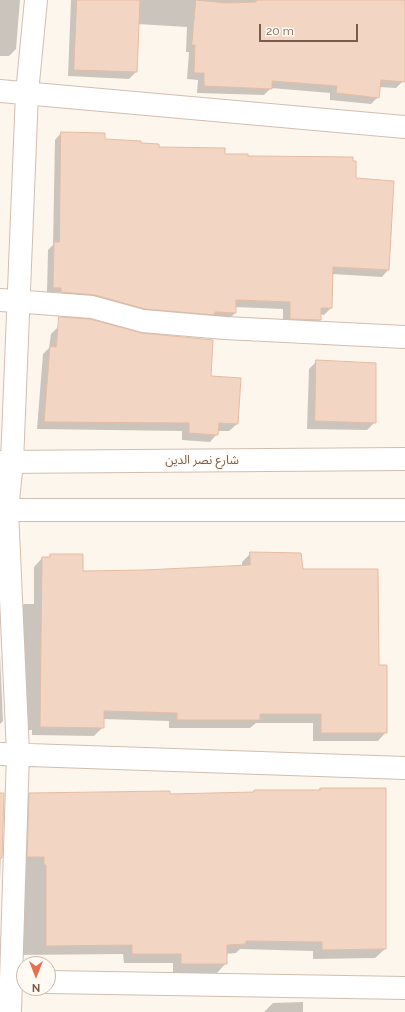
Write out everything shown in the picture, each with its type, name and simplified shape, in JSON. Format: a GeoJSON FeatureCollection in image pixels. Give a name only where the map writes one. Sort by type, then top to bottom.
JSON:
{"type":"FeatureCollection","features":[{"type":"Feature","properties":{"kind":"street"},"geometry":{"type":"LineString","coordinates":[[10,1012],[9,754],[4,510],[10,300],[36,0]]}},
{"type":"Feature","properties":{"kind":"street"},"geometry":{"type":"LineString","coordinates":[[0,91],[405,127]]}},
{"type":"Feature","properties":{"kind":"street"},"geometry":{"type":"LineString","coordinates":[[10,300],[92,306],[143,321],[225,328],[405,337]]}},
{"type":"Feature","properties":{"kind":"street","name":"شارع نصر الدين"},"geometry":{"type":"LineString","coordinates":[[6,462],[405,458]]}},
{"type":"Feature","properties":{"kind":"street"},"geometry":{"type":"LineString","coordinates":[[4,510],[405,510]]}},
{"type":"Feature","properties":{"kind":"street"},"geometry":{"type":"LineString","coordinates":[[9,754],[405,768]]}},
{"type":"Feature","properties":{"kind":"street"},"geometry":{"type":"LineString","coordinates":[[56,982],[405,988]]}},
{"type":"Feature","properties":{"kind":"building"},"geometry":{"type":"Polygon","coordinates":[[[77,0],[140,0],[137,72],[74,70],[77,0]]]}},
{"type":"Feature","properties":{"kind":"building"},"geometry":{"type":"Polygon","coordinates":[[[196,0],[226,3],[256,2],[256,0],[405,0],[405,82],[381,80],[379,98],[336,93],[337,86],[272,81],[272,89],[204,86],[204,73],[194,73],[195,45],[192,45],[196,0]]]}},
{"type":"Feature","properties":{"kind":"building"},"geometry":{"type":"Polygon","coordinates":[[[61,132],[105,133],[105,139],[141,141],[141,143],[159,144],[159,147],[225,148],[225,154],[248,154],[248,156],[353,157],[353,161],[356,161],[356,178],[394,181],[389,270],[333,267],[332,308],[321,308],[321,320],[290,319],[290,302],[236,300],[236,313],[215,312],[214,315],[145,309],[95,295],[61,292],[61,288],[53,288],[54,242],[59,242],[61,132]]]}},
{"type":"Feature","properties":{"kind":"building"},"geometry":{"type":"Polygon","coordinates":[[[59,317],[90,319],[142,333],[213,340],[211,376],[241,378],[238,424],[219,423],[218,435],[189,433],[189,423],[44,422],[50,346],[56,347],[59,317]]]}},
{"type":"Feature","properties":{"kind":"building"},"geometry":{"type":"Polygon","coordinates":[[[316,360],[376,363],[376,423],[315,421],[316,360]]]}},
{"type":"Feature","properties":{"kind":"building"},"geometry":{"type":"Polygon","coordinates":[[[250,552],[301,553],[303,569],[378,569],[379,665],[387,665],[387,733],[321,733],[321,714],[260,714],[260,720],[177,720],[177,713],[104,711],[104,728],[40,727],[42,557],[50,557],[50,554],[83,554],[83,571],[144,570],[250,565],[250,552]]]}},
{"type":"Feature","properties":{"kind":"building"},"geometry":{"type":"Polygon","coordinates":[[[320,788],[386,788],[386,949],[322,950],[322,942],[246,941],[246,944],[227,945],[227,964],[181,964],[181,954],[132,954],[132,945],[46,946],[46,865],[44,865],[44,857],[27,857],[29,793],[170,791],[170,794],[254,792],[254,790],[320,790],[320,788]]]}},
{"type":"Feature","properties":{"kind":"building"},"geometry":{"type":"Polygon","coordinates":[[[0,793],[4,793],[2,858],[0,858],[0,793]]]}}]}
